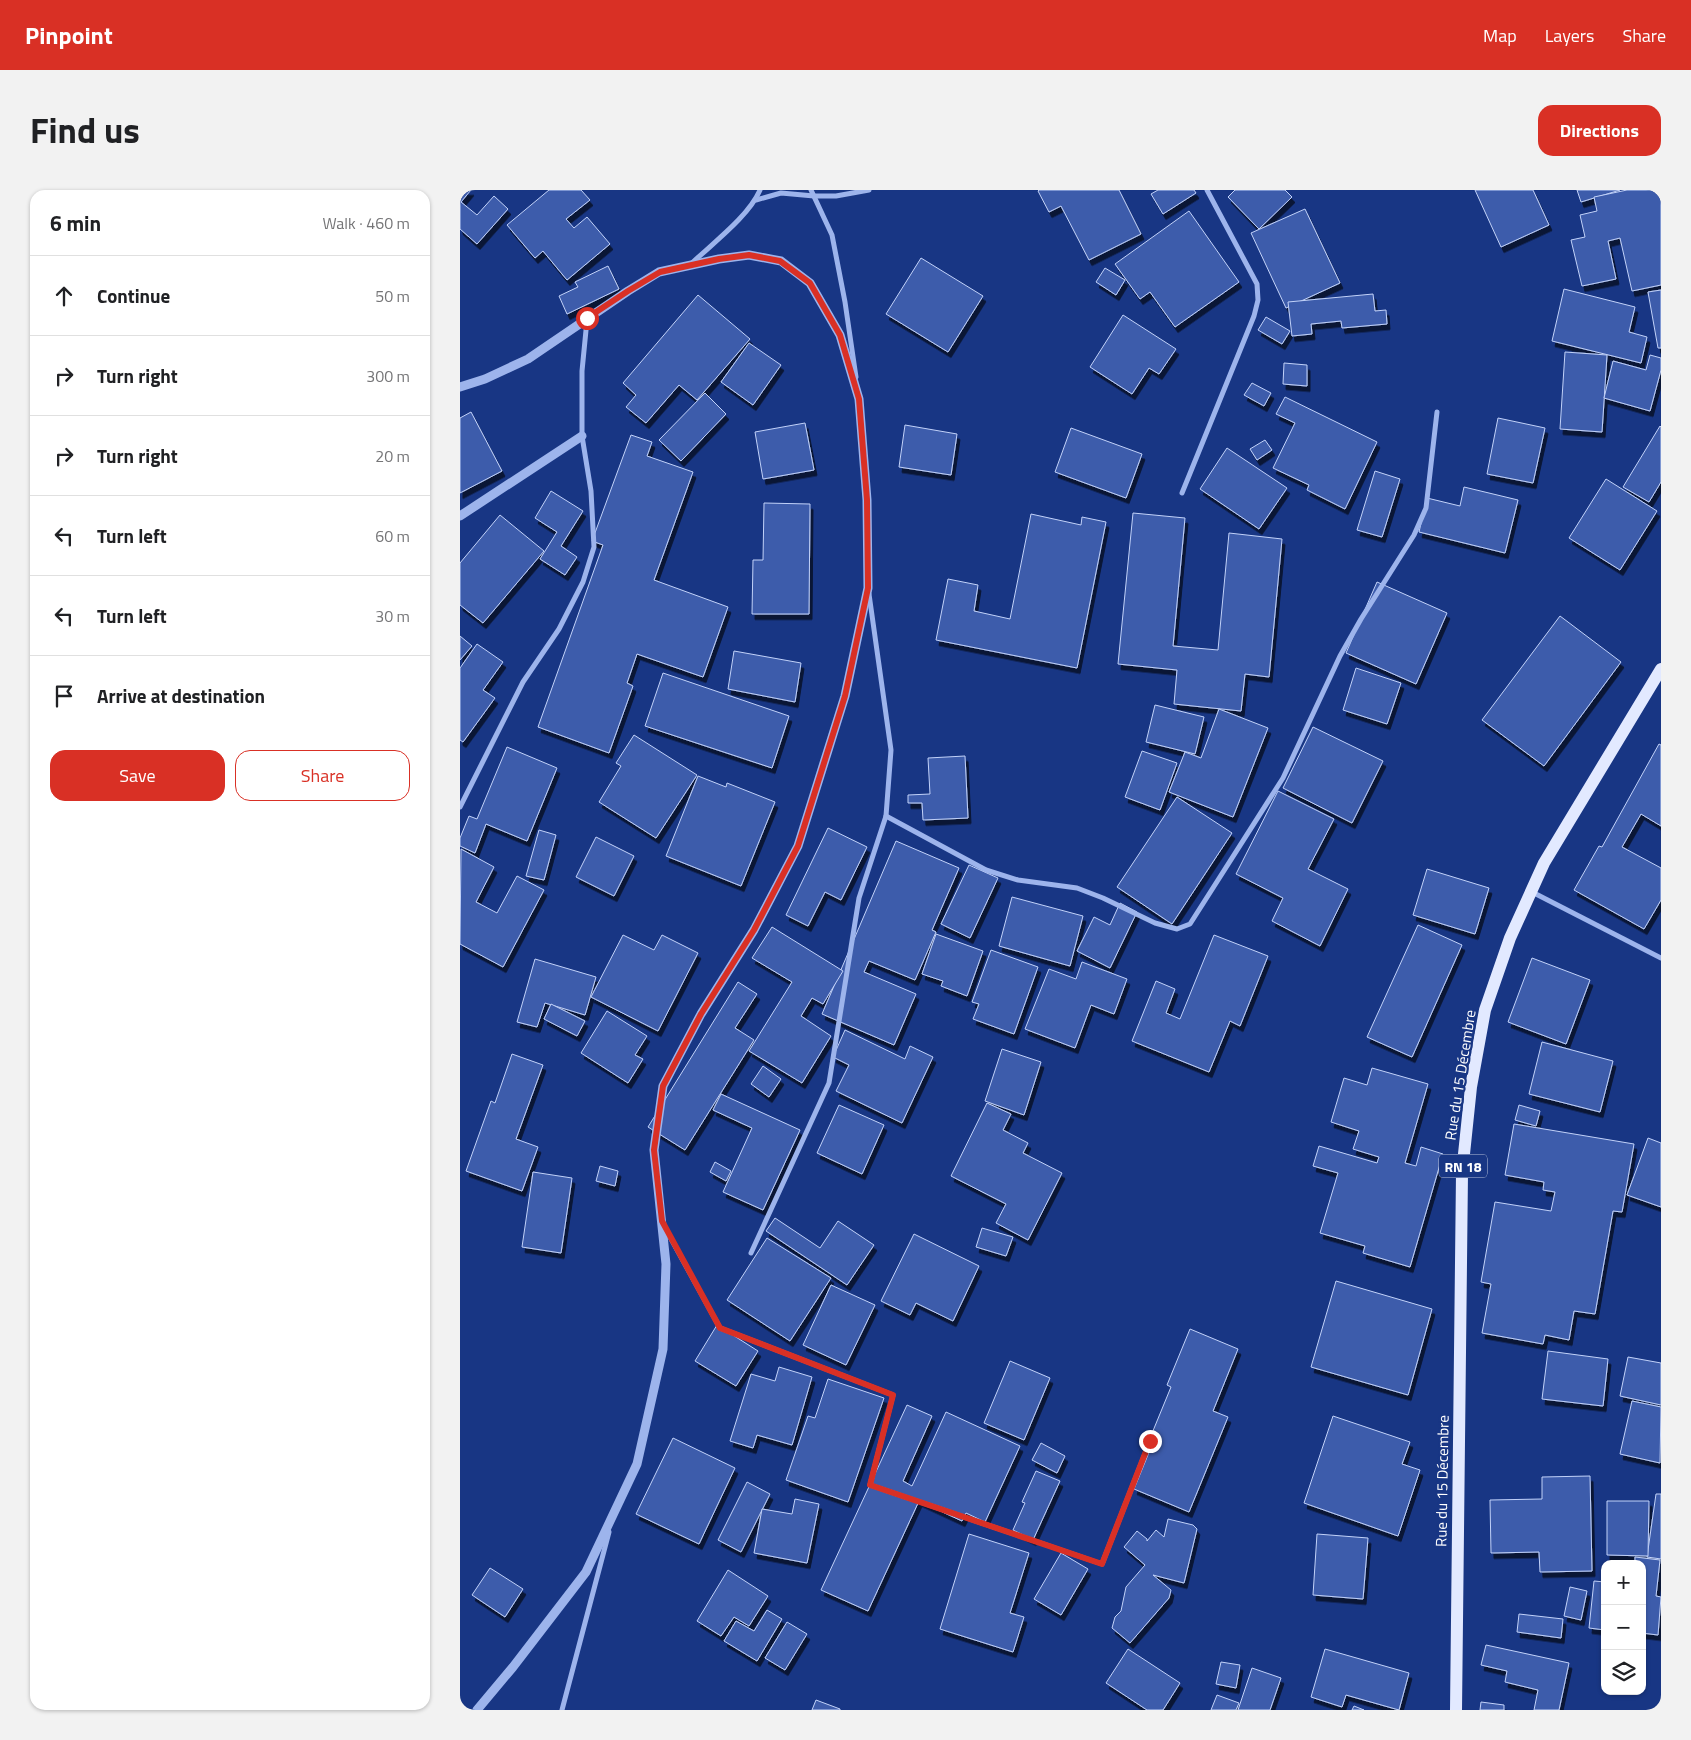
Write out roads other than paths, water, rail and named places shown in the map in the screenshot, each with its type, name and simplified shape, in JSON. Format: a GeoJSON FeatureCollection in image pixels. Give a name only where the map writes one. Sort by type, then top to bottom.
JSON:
{"type":"FeatureCollection","features":[{"type":"Feature","properties":{"kind":"main road","name":"Rue du 15 Décembre"},"geometry":{"type":"LineString","coordinates":[[1456,1710],[1462,1173],[1471,1087],[1485,1010],[1510,938],[1544,863],[1661,669]]}},
{"type":"Feature","properties":{"kind":"street"},"geometry":{"type":"LineString","coordinates":[[690,265],[727,231],[756,200],[760,190]]}},
{"type":"Feature","properties":{"kind":"street"},"geometry":{"type":"LineString","coordinates":[[751,1253],[829,1083],[859,898],[886,816],[892,750],[868,588],[867,500],[859,399],[846,302],[832,235],[810,190]]}},
{"type":"Feature","properties":{"kind":"street"},"geometry":{"type":"LineString","coordinates":[[756,200],[781,193],[836,196],[869,190]]}},
{"type":"Feature","properties":{"kind":"street"},"geometry":{"type":"LineString","coordinates":[[1182,493],[1254,316],[1258,300],[1257,284],[1207,190]]}},
{"type":"Feature","properties":{"kind":"street"},"geometry":{"type":"LineString","coordinates":[[460,387],[485,379],[528,359],[587,318],[660,272],[749,255],[780,261],[810,283],[840,335],[859,399]]}},
{"type":"Feature","properties":{"kind":"street"},"geometry":{"type":"LineString","coordinates":[[460,807],[523,682],[559,629],[583,582],[594,547],[592,491],[582,436],[582,371],[587,318]]}},
{"type":"Feature","properties":{"kind":"street"},"geometry":{"type":"LineString","coordinates":[[886,816],[986,870],[1018,880],[1077,888],[1103,898],[1155,923],[1177,929],[1190,924],[1283,778],[1340,656],[1414,535],[1426,508],[1437,412]]}},
{"type":"Feature","properties":{"kind":"street"},"geometry":{"type":"LineString","coordinates":[[460,516],[582,436]]}},
{"type":"Feature","properties":{"kind":"street"},"geometry":{"type":"LineString","coordinates":[[477,1710],[586,1572],[637,1464],[663,1349],[666,1264],[654,1150],[663,1086],[701,1014],[754,930],[798,846],[845,696],[868,588]]}},
{"type":"Feature","properties":{"kind":"street"},"geometry":{"type":"LineString","coordinates":[[1531,892],[1661,958]]}},
{"type":"Feature","properties":{"kind":"street"},"geometry":{"type":"LineString","coordinates":[[662,1221],[720,1328],[893,1395],[870,1485],[1102,1564],[1150,1441]]}},
{"type":"Feature","properties":{"kind":"street"},"geometry":{"type":"LineString","coordinates":[[562,1710],[614,1513]]}}]}
